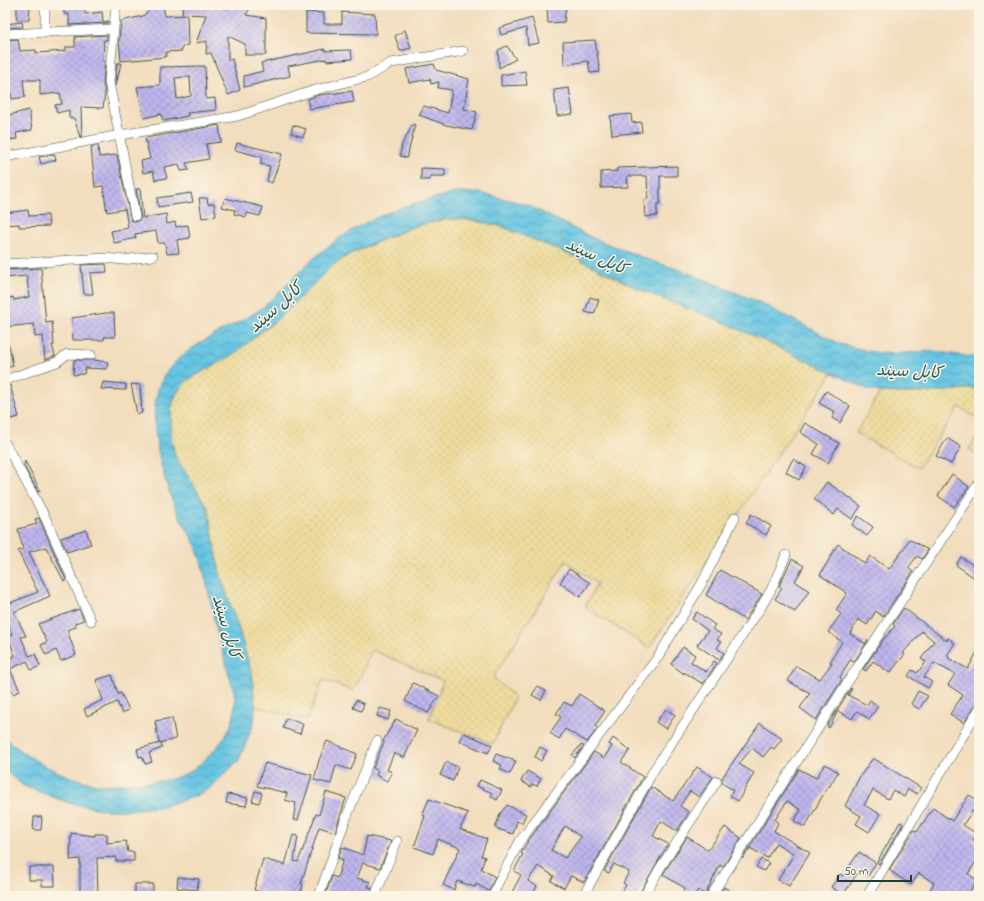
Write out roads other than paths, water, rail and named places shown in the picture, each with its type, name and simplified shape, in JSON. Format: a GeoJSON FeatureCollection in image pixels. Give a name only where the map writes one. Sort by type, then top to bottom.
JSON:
{"type":"FeatureCollection","features":[{"type":"Feature","properties":{"kind":"street"},"geometry":{"type":"LineString","coordinates":[[45,5],[45,33]]}},
{"type":"Feature","properties":{"kind":"street"},"geometry":{"type":"LineString","coordinates":[[116,5],[112,29],[109,82],[135,216]]}},
{"type":"Feature","properties":{"kind":"street"},"geometry":{"type":"LineString","coordinates":[[5,34],[112,29]]}},
{"type":"Feature","properties":{"kind":"street"},"geometry":{"type":"LineString","coordinates":[[5,157],[120,135],[238,116],[315,90],[367,77],[391,63],[463,51]]}},
{"type":"Feature","properties":{"kind":"street"},"geometry":{"type":"LineString","coordinates":[[5,264],[106,258],[123,260],[153,256]]}},
{"type":"Feature","properties":{"kind":"street"},"geometry":{"type":"LineString","coordinates":[[5,380],[57,362],[67,354],[91,354]]}},
{"type":"Feature","properties":{"kind":"street"},"geometry":{"type":"LineString","coordinates":[[5,443],[45,517],[91,621]]}},
{"type":"Feature","properties":{"kind":"street"},"geometry":{"type":"LineString","coordinates":[[712,896],[774,796],[979,483]]}},
{"type":"Feature","properties":{"kind":"street"},"geometry":{"type":"LineString","coordinates":[[493,896],[498,883],[520,842],[658,657],[702,583],[735,517]]}},
{"type":"Feature","properties":{"kind":"street"},"geometry":{"type":"LineString","coordinates":[[583,896],[655,768],[761,607],[771,590],[786,555]]}},
{"type":"Feature","properties":{"kind":"street"},"geometry":{"type":"LineString","coordinates":[[867,896],[979,709]]}},
{"type":"Feature","properties":{"kind":"street"},"geometry":{"type":"LineString","coordinates":[[319,896],[345,821],[377,741]]}},
{"type":"Feature","properties":{"kind":"street"},"geometry":{"type":"LineString","coordinates":[[644,896],[660,868],[717,781]]}},
{"type":"Feature","properties":{"kind":"street"},"geometry":{"type":"LineString","coordinates":[[375,896],[397,841]]}},
{"type":"Feature","properties":{"kind":"street"},"geometry":{"type":"LineString","coordinates":[[976,896],[979,890]]}},
{"type":"Feature","properties":{"kind":"water","name":"کابل سيند"},"geometry":{"type":"Polygon","coordinates":[[[456,193],[480,193],[525,204],[593,238],[649,260],[686,272],[761,303],[840,344],[872,352],[892,354],[931,351],[979,358],[979,387],[924,393],[895,393],[869,390],[730,325],[639,289],[573,256],[500,226],[470,219],[447,219],[415,226],[382,239],[348,255],[331,267],[286,312],[234,354],[186,381],[176,394],[171,408],[171,438],[175,456],[208,508],[220,574],[252,675],[255,706],[254,723],[239,760],[209,789],[193,797],[163,806],[131,810],[106,810],[69,803],[24,786],[5,771],[5,738],[25,754],[48,767],[83,781],[100,785],[108,785],[160,781],[176,778],[189,772],[201,763],[224,738],[233,718],[235,695],[216,629],[206,580],[198,552],[170,495],[160,460],[156,441],[155,422],[155,403],[159,387],[166,373],[185,353],[259,310],[273,299],[312,260],[345,234],[379,216],[397,209],[456,193]]]}}]}
